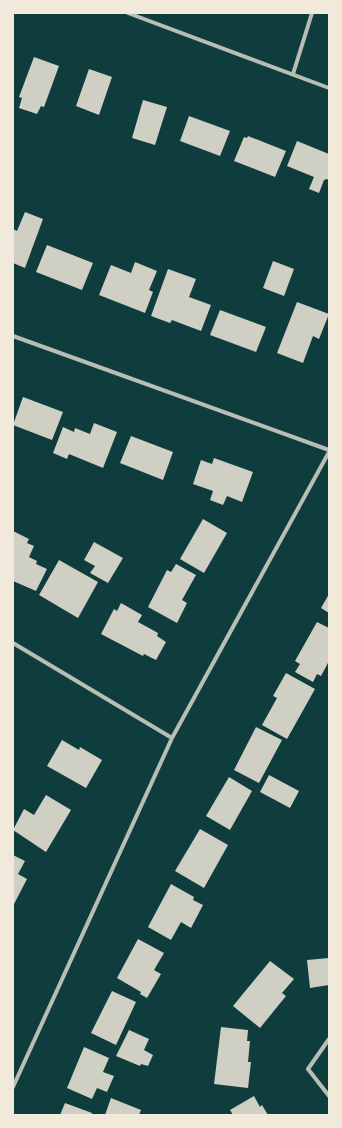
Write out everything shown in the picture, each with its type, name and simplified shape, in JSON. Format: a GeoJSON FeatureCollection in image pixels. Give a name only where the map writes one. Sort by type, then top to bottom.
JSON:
{"type":"FeatureCollection","features":[{"type":"Feature","properties":{"kind":"street"},"geometry":{"type":"LineString","coordinates":[[128,13],[329,88]]}},
{"type":"Feature","properties":{"kind":"street"},"geometry":{"type":"LineString","coordinates":[[293,74],[312,13]]}},
{"type":"Feature","properties":{"kind":"street"},"geometry":{"type":"LineString","coordinates":[[13,336],[329,451],[172,738],[13,1087]]}},
{"type":"Feature","properties":{"kind":"street"},"geometry":{"type":"LineString","coordinates":[[13,642],[172,738]]}},
{"type":"Feature","properties":{"kind":"street"},"geometry":{"type":"LineString","coordinates":[[329,1039],[308,1069],[329,1096]]}},
{"type":"Feature","properties":{"kind":"building"},"geometry":{"type":"Polygon","coordinates":[[[34,57],[59,66],[44,107],[41,106],[37,114],[19,108],[22,98],[19,97],[34,57]]]}},
{"type":"Feature","properties":{"kind":"building"},"geometry":{"type":"Polygon","coordinates":[[[89,69],[112,77],[99,115],[76,106],[89,69]]]}},
{"type":"Feature","properties":{"kind":"building"},"geometry":{"type":"Polygon","coordinates":[[[143,100],[167,107],[155,145],[132,138],[143,100]]]}},
{"type":"Feature","properties":{"kind":"building"},"geometry":{"type":"Polygon","coordinates":[[[189,116],[230,131],[220,156],[180,141],[189,116]]]}},
{"type":"Feature","properties":{"kind":"building"},"geometry":{"type":"Polygon","coordinates":[[[248,136],[286,151],[275,177],[234,161],[244,137],[247,138],[248,136]]]}},
{"type":"Feature","properties":{"kind":"building"},"geometry":{"type":"Polygon","coordinates":[[[297,141],[329,154],[329,180],[324,180],[319,193],[309,189],[314,177],[287,166],[297,141]]]}},
{"type":"Feature","properties":{"kind":"building"},"geometry":{"type":"Polygon","coordinates":[[[25,212],[43,219],[25,268],[13,263],[13,229],[17,231],[25,212]]]}},
{"type":"Feature","properties":{"kind":"building"},"geometry":{"type":"Polygon","coordinates":[[[47,245],[93,263],[82,290],[36,272],[47,245]]]}},
{"type":"Feature","properties":{"kind":"building"},"geometry":{"type":"Polygon","coordinates":[[[273,261],[294,269],[284,296],[263,288],[273,261]]]}},
{"type":"Feature","properties":{"kind":"building"},"geometry":{"type":"Polygon","coordinates":[[[135,262],[157,271],[149,290],[153,292],[145,313],[99,295],[111,265],[131,273],[135,262]]]}},
{"type":"Feature","properties":{"kind":"building"},"geometry":{"type":"Polygon","coordinates":[[[168,269],[196,279],[189,297],[211,305],[201,331],[172,320],[170,323],[151,316],[168,269]]]}},
{"type":"Feature","properties":{"kind":"building"},"geometry":{"type":"Polygon","coordinates":[[[297,302],[329,314],[319,339],[313,336],[303,363],[277,353],[297,302]]]}},
{"type":"Feature","properties":{"kind":"building"},"geometry":{"type":"Polygon","coordinates":[[[220,310],[266,327],[256,352],[210,335],[220,310]]]}},
{"type":"Feature","properties":{"kind":"building"},"geometry":{"type":"Polygon","coordinates":[[[23,397],[63,412],[52,440],[13,425],[23,397]]]}},
{"type":"Feature","properties":{"kind":"building"},"geometry":{"type":"Polygon","coordinates":[[[94,423],[117,432],[103,468],[69,454],[67,459],[53,453],[63,427],[74,432],[75,428],[90,434],[94,423]]]}},
{"type":"Feature","properties":{"kind":"building"},"geometry":{"type":"Polygon","coordinates":[[[131,436],[173,452],[163,480],[120,463],[131,436]]]}},
{"type":"Feature","properties":{"kind":"building"},"geometry":{"type":"Polygon","coordinates":[[[214,458],[253,472],[242,502],[227,496],[223,505],[210,500],[213,491],[193,484],[201,460],[212,464],[214,458]]]}},
{"type":"Feature","properties":{"kind":"building"},"geometry":{"type":"Polygon","coordinates":[[[203,519],[227,533],[204,573],[180,559],[203,519]]]}},
{"type":"Feature","properties":{"kind":"building"},"geometry":{"type":"Polygon","coordinates":[[[13,531],[29,539],[27,543],[34,546],[29,557],[37,561],[36,564],[47,569],[36,591],[13,581],[13,531]]]}},
{"type":"Feature","properties":{"kind":"building"},"geometry":{"type":"Polygon","coordinates":[[[94,542],[123,558],[108,583],[90,573],[95,566],[84,560],[94,542]]]}},
{"type":"Feature","properties":{"kind":"building"},"geometry":{"type":"Polygon","coordinates":[[[59,560],[98,582],[78,618],[39,595],[59,560]]]}},
{"type":"Feature","properties":{"kind":"building"},"geometry":{"type":"Polygon","coordinates":[[[176,564],[196,575],[182,600],[187,603],[177,623],[148,607],[167,570],[171,572],[176,564]]]}},
{"type":"Feature","properties":{"kind":"building"},"geometry":{"type":"Polygon","coordinates":[[[329,594],[329,613],[321,608],[329,594]]]}},
{"type":"Feature","properties":{"kind":"building"},"geometry":{"type":"Polygon","coordinates":[[[121,603],[142,615],[138,622],[158,633],[157,636],[166,642],[156,660],[144,654],[143,656],[101,634],[114,609],[117,611],[121,603]]]}},
{"type":"Feature","properties":{"kind":"building"},"geometry":{"type":"Polygon","coordinates":[[[317,622],[329,628],[329,661],[321,676],[317,674],[313,682],[295,672],[300,664],[295,661],[317,622]]]}},
{"type":"Feature","properties":{"kind":"building"},"geometry":{"type":"Polygon","coordinates":[[[286,673],[315,689],[287,739],[262,725],[277,698],[273,696],[286,673]]]}},
{"type":"Feature","properties":{"kind":"building"},"geometry":{"type":"Polygon","coordinates":[[[256,727],[282,740],[259,783],[234,770],[256,727]]]}},
{"type":"Feature","properties":{"kind":"building"},"geometry":{"type":"Polygon","coordinates":[[[62,740],[79,750],[80,747],[102,760],[86,788],[47,766],[62,740]]]}},
{"type":"Feature","properties":{"kind":"building"},"geometry":{"type":"Polygon","coordinates":[[[269,775],[299,791],[290,808],[260,792],[269,775]]]}},
{"type":"Feature","properties":{"kind":"building"},"geometry":{"type":"Polygon","coordinates":[[[229,777],[252,791],[230,830],[206,816],[229,777]]]}},
{"type":"Feature","properties":{"kind":"building"},"geometry":{"type":"Polygon","coordinates":[[[46,795],[71,810],[46,852],[13,830],[24,809],[34,815],[46,795]]]}},
{"type":"Feature","properties":{"kind":"building"},"geometry":{"type":"Polygon","coordinates":[[[200,829],[228,845],[204,888],[175,871],[200,829]]]}},
{"type":"Feature","properties":{"kind":"building"},"geometry":{"type":"Polygon","coordinates":[[[13,855],[25,861],[18,874],[27,879],[14,904],[13,904],[13,855]]]}},
{"type":"Feature","properties":{"kind":"building"},"geometry":{"type":"Polygon","coordinates":[[[171,884],[194,897],[193,900],[203,905],[191,928],[181,922],[171,940],[148,927],[171,884]]]}},
{"type":"Feature","properties":{"kind":"building"},"geometry":{"type":"Polygon","coordinates":[[[138,939],[164,953],[154,970],[161,974],[147,998],[140,994],[141,992],[117,978],[138,939]]]}},
{"type":"Feature","properties":{"kind":"building"},"geometry":{"type":"Polygon","coordinates":[[[329,958],[329,985],[310,988],[307,960],[329,958]]]}},
{"type":"Feature","properties":{"kind":"building"},"geometry":{"type":"Polygon","coordinates":[[[270,961],[294,979],[282,993],[286,996],[260,1028],[233,1006],[270,961]]]}},
{"type":"Feature","properties":{"kind":"building"},"geometry":{"type":"Polygon","coordinates":[[[112,991],[136,1002],[116,1045],[91,1033],[112,991]]]}},
{"type":"Feature","properties":{"kind":"building"},"geometry":{"type":"Polygon","coordinates":[[[221,1027],[248,1030],[247,1041],[250,1041],[248,1062],[251,1062],[248,1088],[214,1084],[221,1027]]]}},
{"type":"Feature","properties":{"kind":"building"},"geometry":{"type":"Polygon","coordinates":[[[129,1030],[149,1039],[144,1050],[153,1055],[148,1066],[141,1064],[140,1066],[116,1056],[129,1030]]]}},
{"type":"Feature","properties":{"kind":"building"},"geometry":{"type":"Polygon","coordinates":[[[84,1047],[109,1058],[103,1072],[114,1076],[107,1092],[97,1088],[92,1099],[67,1088],[84,1047]]]}},
{"type":"Feature","properties":{"kind":"building"},"geometry":{"type":"Polygon","coordinates":[[[254,1096],[260,1107],[262,1105],[268,1115],[233,1115],[230,1110],[254,1096]]]}},
{"type":"Feature","properties":{"kind":"building"},"geometry":{"type":"Polygon","coordinates":[[[111,1098],[141,1110],[139,1115],[105,1115],[111,1098]]]}},
{"type":"Feature","properties":{"kind":"building"},"geometry":{"type":"Polygon","coordinates":[[[65,1103],[92,1113],[92,1115],[60,1115],[65,1103]]]}}]}
